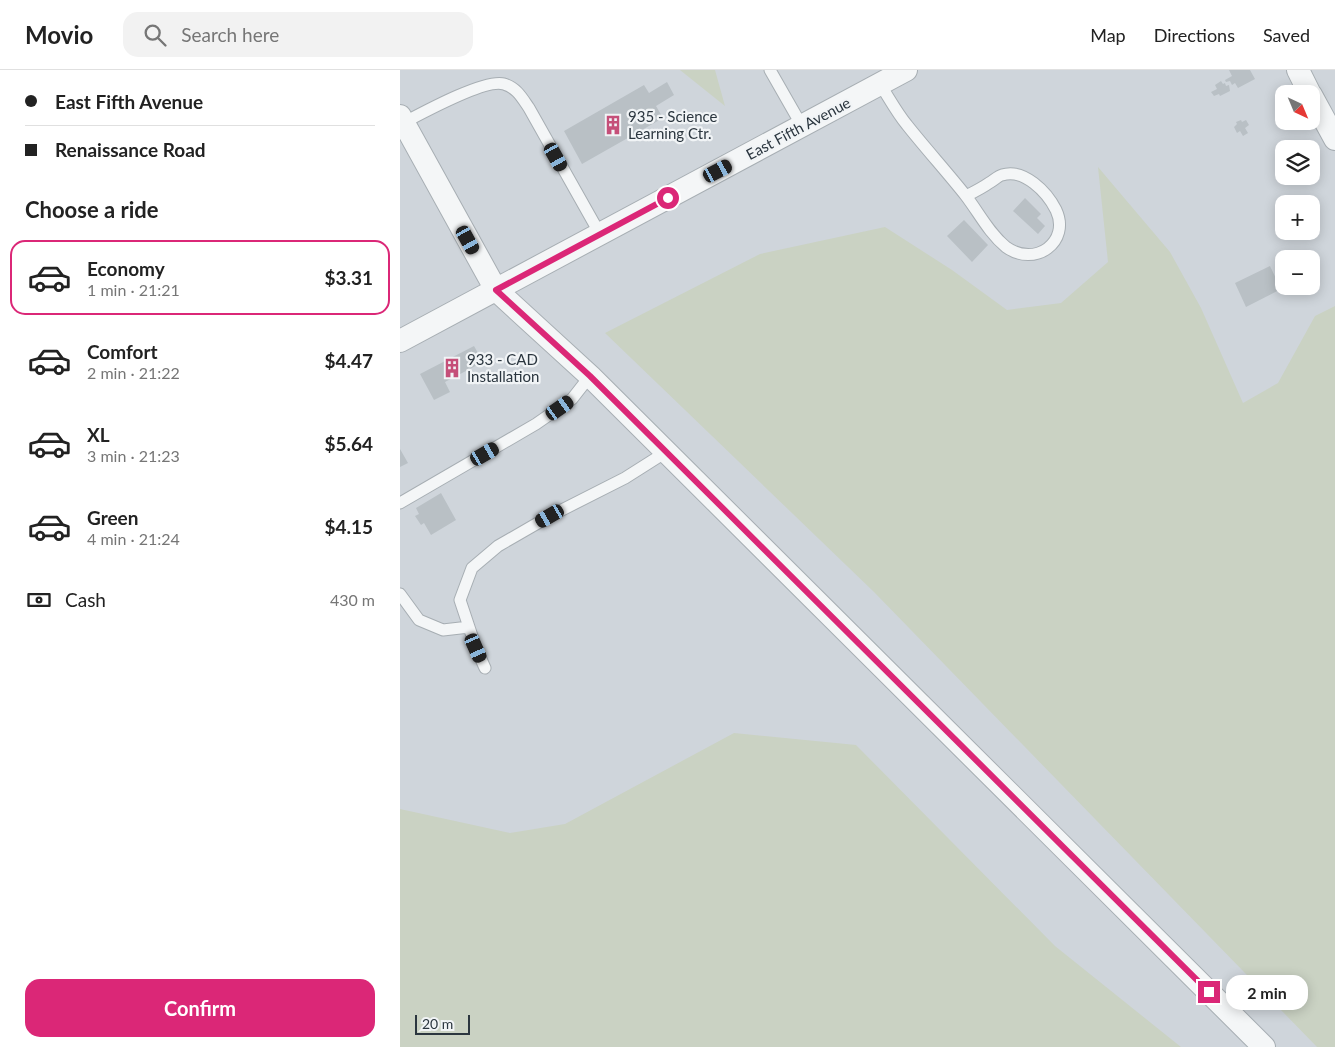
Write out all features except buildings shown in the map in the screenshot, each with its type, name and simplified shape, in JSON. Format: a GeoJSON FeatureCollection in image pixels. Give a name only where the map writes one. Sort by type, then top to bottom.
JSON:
{"type":"FeatureCollection","features":[{"type":"Feature","properties":{"kind":"street","name":"East Fifth Avenue"},"geometry":{"type":"LineString","coordinates":[[400,341],[906,70]]}},
{"type":"Feature","properties":{"kind":"street"},"geometry":{"type":"LineString","coordinates":[[1298,70],[1306,85]]}},
{"type":"Feature","properties":{"kind":"street"},"geometry":{"type":"LineString","coordinates":[[1320,112],[1335,139]]}},
{"type":"Feature","properties":{"kind":"street"},"geometry":{"type":"LineString","coordinates":[[402,119],[496,290],[590,376],[1264,1047]]}},
{"type":"Feature","properties":{"kind":"lane"},"geometry":{"type":"LineString","coordinates":[[770,70],[802,126]]}},
{"type":"Feature","properties":{"kind":"lane"},"geometry":{"type":"LineString","coordinates":[[402,119],[453,97],[484,87],[503,84],[517,91],[529,108],[600,234]]}},
{"type":"Feature","properties":{"kind":"lane"},"geometry":{"type":"LineString","coordinates":[[880,84],[906,124],[966,196],[991,233],[1006,247],[1021,255],[1036,255],[1048,248],[1054,240],[1060,225],[1056,210],[1044,193],[1029,180],[1017,174],[1002,175],[978,191],[966,196]]}},
{"type":"Feature","properties":{"kind":"lane"},"geometry":{"type":"LineString","coordinates":[[400,503],[536,424],[572,399],[590,376]]}},
{"type":"Feature","properties":{"kind":"lane"},"geometry":{"type":"LineString","coordinates":[[485,668],[460,600],[472,568],[498,546],[550,516],[625,478],[666,452]]}},
{"type":"Feature","properties":{"kind":"lane"},"geometry":{"type":"LineString","coordinates":[[400,594],[419,620],[443,630],[469,627]]}},
{"type":"Feature","properties":{"kind":"shaded area"},"geometry":{"type":"Polygon","coordinates":[[[400,70],[1335,70],[1335,1047],[400,1047],[400,70]]]}},
{"type":"Feature","properties":{"kind":"green space"},"geometry":{"type":"Polygon","coordinates":[[[680,70],[715,70],[725,106],[680,70]]]}},
{"type":"Feature","properties":{"kind":"green space"},"geometry":{"type":"Polygon","coordinates":[[[1098,167],[1170,252],[1201,308],[1243,403],[1278,383],[1315,316],[1335,306],[1335,1047],[1317,1047],[874,592],[605,333],[760,254],[885,227],[952,270],[1007,310],[1061,303],[1108,262],[1098,167]]]}},
{"type":"Feature","properties":{"kind":"green space"},"geometry":{"type":"Polygon","coordinates":[[[734,733],[856,745],[1055,946],[1181,1047],[400,1047],[400,809],[510,833],[565,824],[734,733]]]}},
{"type":"Feature","properties":{"kind":"place","name":"935 - Science Learning Ctr."},"geometry":{"type":"Point","coordinates":[613,125]}},
{"type":"Feature","properties":{"kind":"place","name":"933 - CAD Installation"},"geometry":{"type":"Point","coordinates":[452,368]}},
{"type":"Feature","properties":{"kind":"route"},"geometry":{"type":"LineString","coordinates":[[668,198],[496,290],[590,376],[1209,992]]}}]}
